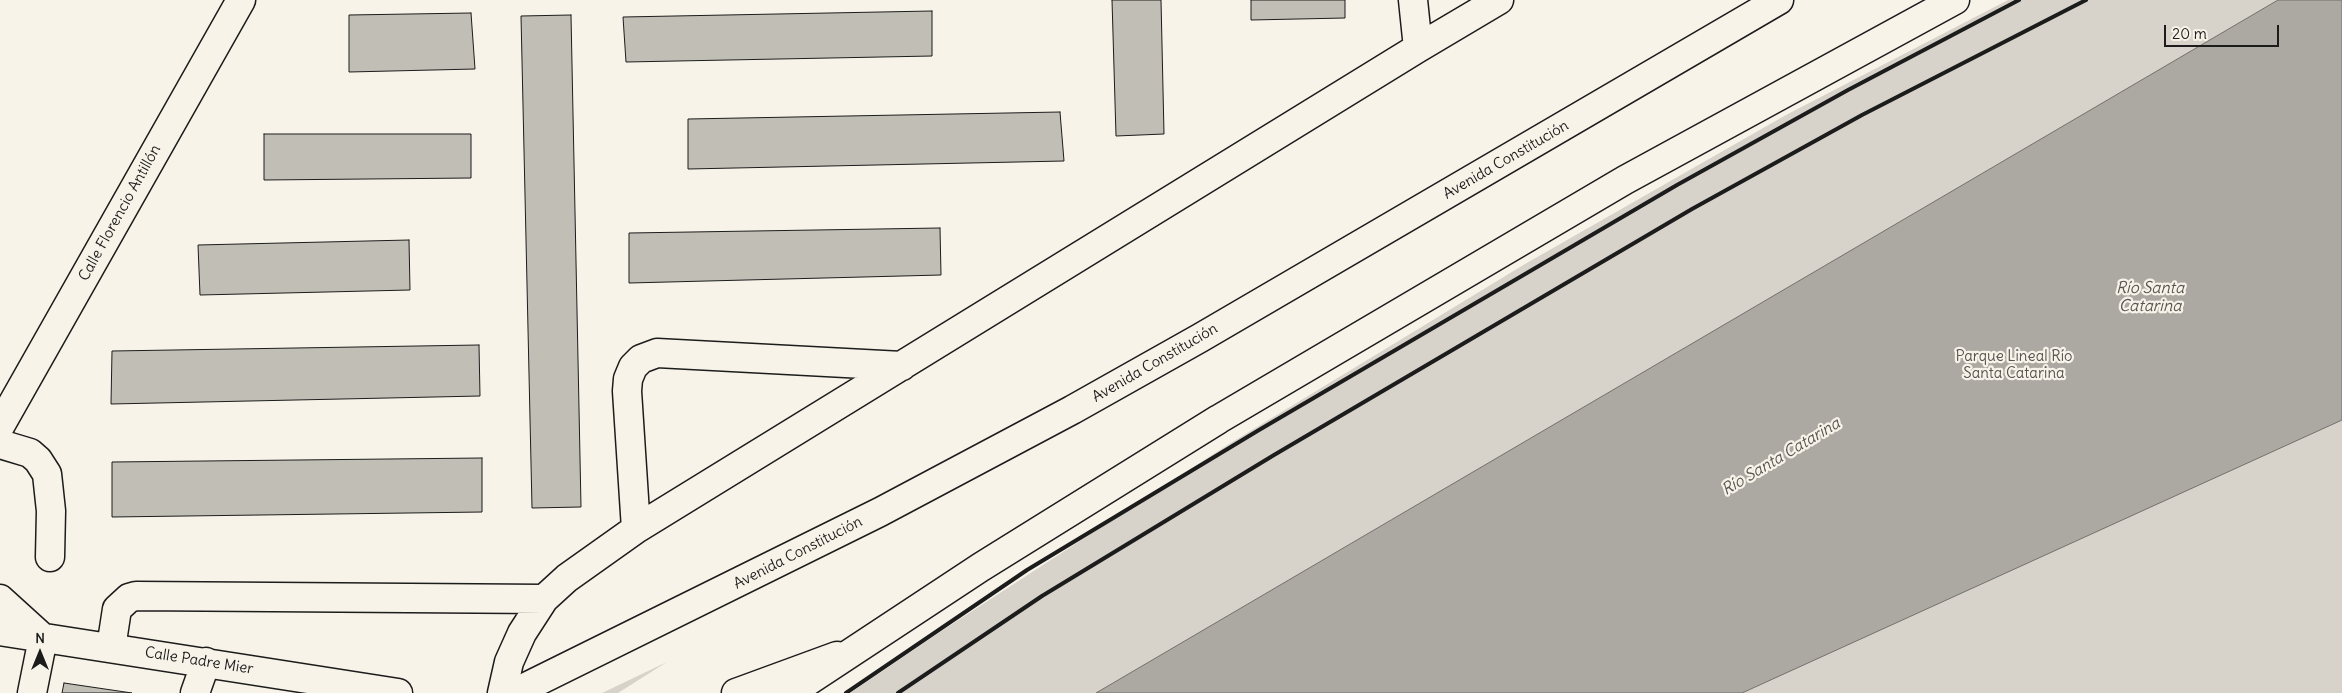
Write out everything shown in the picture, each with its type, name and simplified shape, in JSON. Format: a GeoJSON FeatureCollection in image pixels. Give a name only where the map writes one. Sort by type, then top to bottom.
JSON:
{"type":"FeatureCollection","features":[{"type":"Feature","properties":{"kind":"main road"},"geometry":{"type":"LineString","coordinates":[[1413,0],[1418,48]]}},
{"type":"Feature","properties":{"kind":"main road"},"geometry":{"type":"LineString","coordinates":[[502,693],[509,662],[522,633],[544,599],[567,578],[636,529],[1499,0]]}},
{"type":"Feature","properties":{"kind":"main road","name":"Avenida Constitución"},"geometry":{"type":"LineString","coordinates":[[514,693],[871,517],[1072,410],[1217,328],[1779,0]]}},
{"type":"Feature","properties":{"kind":"main road"},"geometry":{"type":"LineString","coordinates":[[790,693],[981,567],[1218,419],[1625,180],[1955,0]]}},
{"type":"Feature","properties":{"kind":"main road","name":"Calle Florencio Antillón"},"geometry":{"type":"LineString","coordinates":[[0,426],[231,2]]}},
{"type":"Feature","properties":{"kind":"main road"},"geometry":{"type":"LineString","coordinates":[[636,529],[628,379],[633,367],[641,359],[657,353],[902,366]]}},
{"type":"Feature","properties":{"kind":"main road"},"geometry":{"type":"LineString","coordinates":[[0,444],[30,453],[38,460],[47,474],[51,511],[50,557]]}},
{"type":"Feature","properties":{"kind":"main road"},"geometry":{"type":"LineString","coordinates":[[110,648],[117,609],[129,598],[136,596],[544,599]]}},
{"type":"Feature","properties":{"kind":"main road"},"geometry":{"type":"LineString","coordinates":[[0,599],[43,638],[32,693]]}},
{"type":"Feature","properties":{"kind":"main road","name":"Calle Padre Mier"},"geometry":{"type":"LineString","coordinates":[[0,631],[398,693]]}},
{"type":"Feature","properties":{"kind":"main road"},"geometry":{"type":"LineString","coordinates":[[736,693],[854,650]]}},
{"type":"Feature","properties":{"kind":"main road"},"geometry":{"type":"LineString","coordinates":[[195,693],[206,662]]}},
{"type":"Feature","properties":{"kind":"green space","name":"Parque Lineal Río Santa Catarina"},"geometry":{"type":"Polygon","coordinates":[[[2008,0],[2342,0],[2342,693],[850,693],[943,630],[1229,444],[1525,264],[1786,115],[2008,0]]]}},
{"type":"Feature","properties":{"kind":"green space"},"geometry":{"type":"Polygon","coordinates":[[[667,662],[618,693],[602,693],[667,662]]]}},
{"type":"Feature","properties":{"kind":"water","name":"Río Santa Catarina"},"geometry":{"type":"Polygon","coordinates":[[[2278,0],[2342,0],[2342,420],[1742,693],[1096,693],[2278,0]]]}},
{"type":"Feature","properties":{"kind":"building"},"geometry":{"type":"Polygon","coordinates":[[[1112,0],[1161,0],[1164,134],[1116,136],[1112,0]]]}},
{"type":"Feature","properties":{"kind":"building"},"geometry":{"type":"Polygon","coordinates":[[[1251,0],[1345,0],[1345,18],[1251,20],[1251,0]]]}},
{"type":"Feature","properties":{"kind":"building"},"geometry":{"type":"Polygon","coordinates":[[[932,11],[932,56],[626,62],[623,17],[932,11]]]}},
{"type":"Feature","properties":{"kind":"building"},"geometry":{"type":"Polygon","coordinates":[[[471,13],[475,69],[349,72],[349,15],[471,13]]]}},
{"type":"Feature","properties":{"kind":"building"},"geometry":{"type":"Polygon","coordinates":[[[571,15],[581,507],[532,508],[521,16],[571,15]]]}},
{"type":"Feature","properties":{"kind":"building"},"geometry":{"type":"Polygon","coordinates":[[[1060,112],[1064,161],[688,169],[688,119],[1060,112]]]}},
{"type":"Feature","properties":{"kind":"building"},"geometry":{"type":"Polygon","coordinates":[[[264,134],[471,134],[471,178],[264,180],[264,134]]]}},
{"type":"Feature","properties":{"kind":"building"},"geometry":{"type":"Polygon","coordinates":[[[940,228],[941,275],[629,283],[629,233],[940,228]]]}},
{"type":"Feature","properties":{"kind":"building"},"geometry":{"type":"Polygon","coordinates":[[[409,240],[410,290],[200,295],[198,245],[409,240]]]}},
{"type":"Feature","properties":{"kind":"building"},"geometry":{"type":"Polygon","coordinates":[[[479,345],[480,396],[111,404],[112,351],[479,345]]]}},
{"type":"Feature","properties":{"kind":"building"},"geometry":{"type":"Polygon","coordinates":[[[482,458],[482,512],[112,517],[112,462],[482,458]]]}},
{"type":"Feature","properties":{"kind":"building"},"geometry":{"type":"Polygon","coordinates":[[[64,683],[132,693],[62,693],[64,683]]]}},
{"type":"Feature","properties":{"kind":"railway"},"geometry":{"type":"LineString","coordinates":[[846,693],[1027,570],[1259,430],[1677,185],[1848,90],[2019,0]]}},
{"type":"Feature","properties":{"kind":"railway"},"geometry":{"type":"LineString","coordinates":[[898,693],[1042,596],[1274,455],[1692,209],[1862,115],[2086,0]]}}]}
